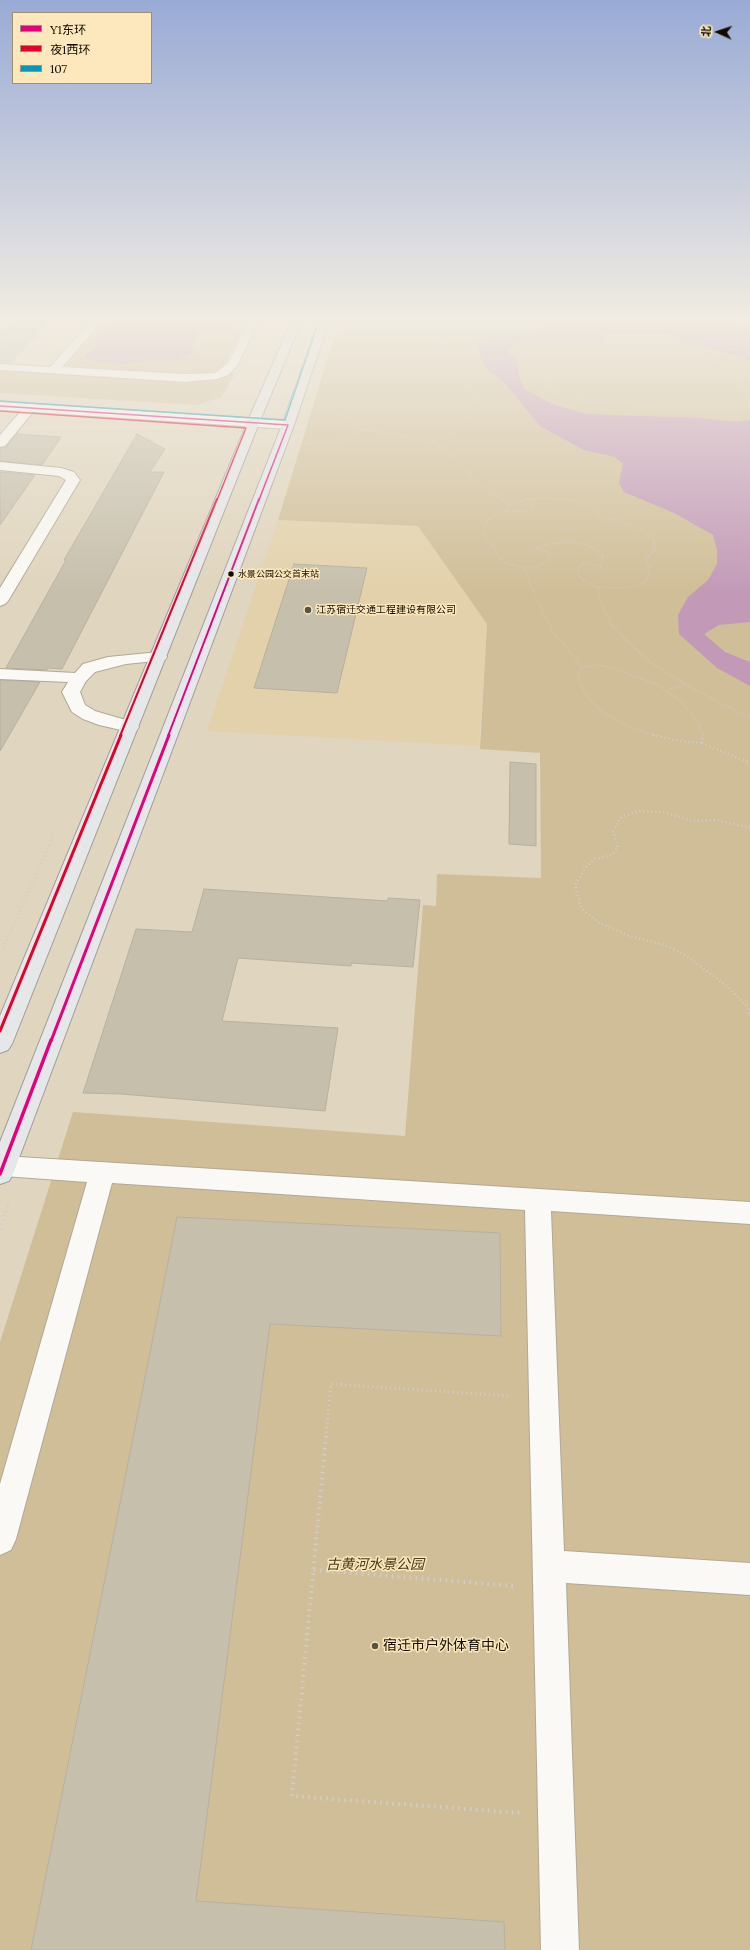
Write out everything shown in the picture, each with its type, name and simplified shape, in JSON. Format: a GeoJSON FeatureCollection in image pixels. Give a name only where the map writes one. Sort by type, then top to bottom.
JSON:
{"type":"FeatureCollection","features":[{"type":"Feature","properties":{"kind":"main road"},"geometry":{"type":"LineString","coordinates":[[0,1044],[259,409]]}},
{"type":"Feature","properties":{"kind":"main road"},"geometry":{"type":"LineString","coordinates":[[2,1170],[293,409]]}},
{"type":"Feature","properties":{"kind":"street"},"geometry":{"type":"LineString","coordinates":[[0,443],[29,409]]}},
{"type":"Feature","properties":{"kind":"street"},"geometry":{"type":"LineString","coordinates":[[45,409],[288,425]]}},
{"type":"Feature","properties":{"kind":"street"},"geometry":{"type":"LineString","coordinates":[[0,466],[61,472],[69,475],[73,480],[0,601]]}},
{"type":"Feature","properties":{"kind":"street"},"geometry":{"type":"LineString","coordinates":[[130,727],[105,721],[89,715],[78,708],[73,699],[75,685],[89,668],[108,662],[126,659],[159,657]]}},
{"type":"Feature","properties":{"kind":"street"},"geometry":{"type":"LineString","coordinates":[[0,674],[75,685]]}},
{"type":"Feature","properties":{"kind":"street"},"geometry":{"type":"LineString","coordinates":[[0,688],[75,685]]}},
{"type":"Feature","properties":{"kind":"street"},"geometry":{"type":"LineString","coordinates":[[2,1170],[102,1172],[750,1213]]}},
{"type":"Feature","properties":{"kind":"street"},"geometry":{"type":"LineString","coordinates":[[0,1539],[102,1172]]}},
{"type":"Feature","properties":{"kind":"street"},"geometry":{"type":"LineString","coordinates":[[538,1199],[560,1950]]}},
{"type":"Feature","properties":{"kind":"street"},"geometry":{"type":"LineString","coordinates":[[549,1577],[750,1579]]}},
{"type":"Feature","properties":{"kind":"path"},"geometry":{"type":"LineString","coordinates":[[433,442],[451,432],[469,415],[472,409]]}},
{"type":"Feature","properties":{"kind":"path"},"geometry":{"type":"LineString","coordinates":[[722,409],[745,409]]}},
{"type":"Feature","properties":{"kind":"path"},"geometry":{"type":"LineString","coordinates":[[314,410],[343,415],[352,420],[356,428]]}},
{"type":"Feature","properties":{"kind":"path"},"geometry":{"type":"LineString","coordinates":[[356,428],[425,439],[433,442],[467,470],[479,485],[510,505]]}},
{"type":"Feature","properties":{"kind":"path"},"geometry":{"type":"LineString","coordinates":[[301,444],[318,444],[338,441],[350,435],[356,428]]}},
{"type":"Feature","properties":{"kind":"path"},"geometry":{"type":"LineString","coordinates":[[506,511],[510,505],[529,499],[564,499],[581,503],[595,510],[603,519],[631,524],[642,530],[652,539],[655,548],[646,560],[650,571],[648,578],[640,584],[620,588],[597,586],[580,578],[578,569],[584,563],[593,564],[601,568],[603,556],[600,552],[590,546],[575,542],[548,544],[535,549],[546,551],[551,557],[547,562],[536,567],[525,568],[506,563],[497,555],[495,547],[485,537],[484,530],[487,521],[506,511],[526,511],[532,508],[533,505],[529,499]]}},
{"type":"Feature","properties":{"kind":"path"},"geometry":{"type":"LineString","coordinates":[[525,568],[534,593],[552,630],[582,667]]}},
{"type":"Feature","properties":{"kind":"path"},"geometry":{"type":"LineString","coordinates":[[597,586],[599,598],[612,626],[651,663],[685,684],[750,718]]}},
{"type":"Feature","properties":{"kind":"path"},"geometry":{"type":"LineString","coordinates":[[582,667],[599,665],[611,667],[658,685],[682,702],[698,722],[703,734],[702,742]]}},
{"type":"Feature","properties":{"kind":"path"},"geometry":{"type":"LineString","coordinates":[[582,667],[578,677],[585,694],[600,710],[629,727],[648,734],[679,741],[702,742],[750,763]]}},
{"type":"Feature","properties":{"kind":"path"},"geometry":{"type":"LineString","coordinates":[[666,691],[685,684]]}},
{"type":"Feature","properties":{"kind":"path"},"geometry":{"type":"LineString","coordinates":[[750,828],[717,820],[693,821],[663,812],[637,811],[620,818],[613,831],[618,847],[612,855],[595,859],[586,867],[575,885],[582,908],[598,922],[628,935],[664,945],[687,956],[728,987],[746,1005],[750,1015]]}},
{"type":"Feature","properties":{"kind":"path"},"geometry":{"type":"LineString","coordinates":[[544,1398],[331,1384],[292,1796],[556,1816]]}},
{"type":"Feature","properties":{"kind":"path"},"geometry":{"type":"LineString","coordinates":[[314,1570],[549,1577]]}},
{"type":"Feature","properties":{"kind":"shaded area"},"geometry":{"type":"Polygon","coordinates":[[[526,409],[568,409],[585,414],[700,418],[737,422],[750,420],[750,622],[719,625],[704,634],[725,652],[750,662],[750,686],[717,668],[679,634],[678,615],[688,597],[708,580],[717,564],[717,550],[713,535],[674,513],[624,492],[619,483],[623,464],[615,457],[584,450],[540,426],[526,409]]]}},
{"type":"Feature","properties":{"kind":"shaded area"},"geometry":{"type":"Polygon","coordinates":[[[278,520],[418,526],[487,624],[479,746],[207,731],[278,520]]]}},
{"type":"Feature","properties":{"kind":"green space","name":"古黄河水景公园"},"geometry":{"type":"Polygon","coordinates":[[[312,409],[750,409],[750,1950],[0,1950],[0,1342],[73,1112],[405,1136],[423,905],[436,906],[437,874],[541,878],[540,753],[480,749],[487,624],[418,526],[278,520],[312,409]]]}},
{"type":"Feature","properties":{"kind":"building"},"geometry":{"type":"Polygon","coordinates":[[[16,434],[61,437],[42,465],[0,461],[0,448],[6,447],[16,434]]]}},
{"type":"Feature","properties":{"kind":"building"},"geometry":{"type":"Polygon","coordinates":[[[137,434],[165,449],[150,472],[164,472],[62,669],[48,668],[47,670],[6,668],[66,560],[64,560],[137,434]]]}},
{"type":"Feature","properties":{"kind":"building"},"geometry":{"type":"Polygon","coordinates":[[[0,472],[35,475],[0,525],[0,472]]]}},
{"type":"Feature","properties":{"kind":"building"},"geometry":{"type":"Polygon","coordinates":[[[294,564],[367,568],[337,693],[254,688],[294,564]]]}},
{"type":"Feature","properties":{"kind":"building"},"geometry":{"type":"Polygon","coordinates":[[[0,680],[40,682],[0,751],[0,680]]]}},
{"type":"Feature","properties":{"kind":"building"},"geometry":{"type":"Polygon","coordinates":[[[510,762],[536,764],[536,846],[509,844],[510,762]]]}},
{"type":"Feature","properties":{"kind":"building"},"geometry":{"type":"Polygon","coordinates":[[[204,889],[388,901],[388,898],[420,900],[413,967],[351,963],[351,966],[238,958],[222,1021],[338,1028],[325,1111],[121,1094],[83,1093],[136,929],[192,932],[204,889]]]}},
{"type":"Feature","properties":{"kind":"building"},"geometry":{"type":"Polygon","coordinates":[[[177,1217],[500,1233],[501,1336],[270,1324],[196,1901],[504,1922],[505,1950],[31,1950],[177,1217]]]}},
{"type":"Feature","properties":{"kind":"transit line","name":"Y1东环"},"geometry":{"type":"LineString","coordinates":[[0,1174],[288,425],[45,409]]}},
{"type":"Feature","properties":{"kind":"transit line","name":"107"},"geometry":{"type":"LineString","coordinates":[[120,409],[285,420],[289,409]]}},
{"type":"Feature","properties":{"kind":"transit line","name":"夜1西环"},"geometry":{"type":"LineString","coordinates":[[0,411],[246,428],[0,1031]]}},
{"type":"Feature","properties":{"kind":"place","name":"水景公园公交首末站"},"geometry":{"type":"Point","coordinates":[231,574]}},
{"type":"Feature","properties":{"kind":"place","name":"江苏宿迁交通工程建设有限公司"},"geometry":{"type":"Point","coordinates":[308,610]}},
{"type":"Feature","properties":{"kind":"place","name":"宿迁市户外体育中心"},"geometry":{"type":"Point","coordinates":[375,1646]}}]}
